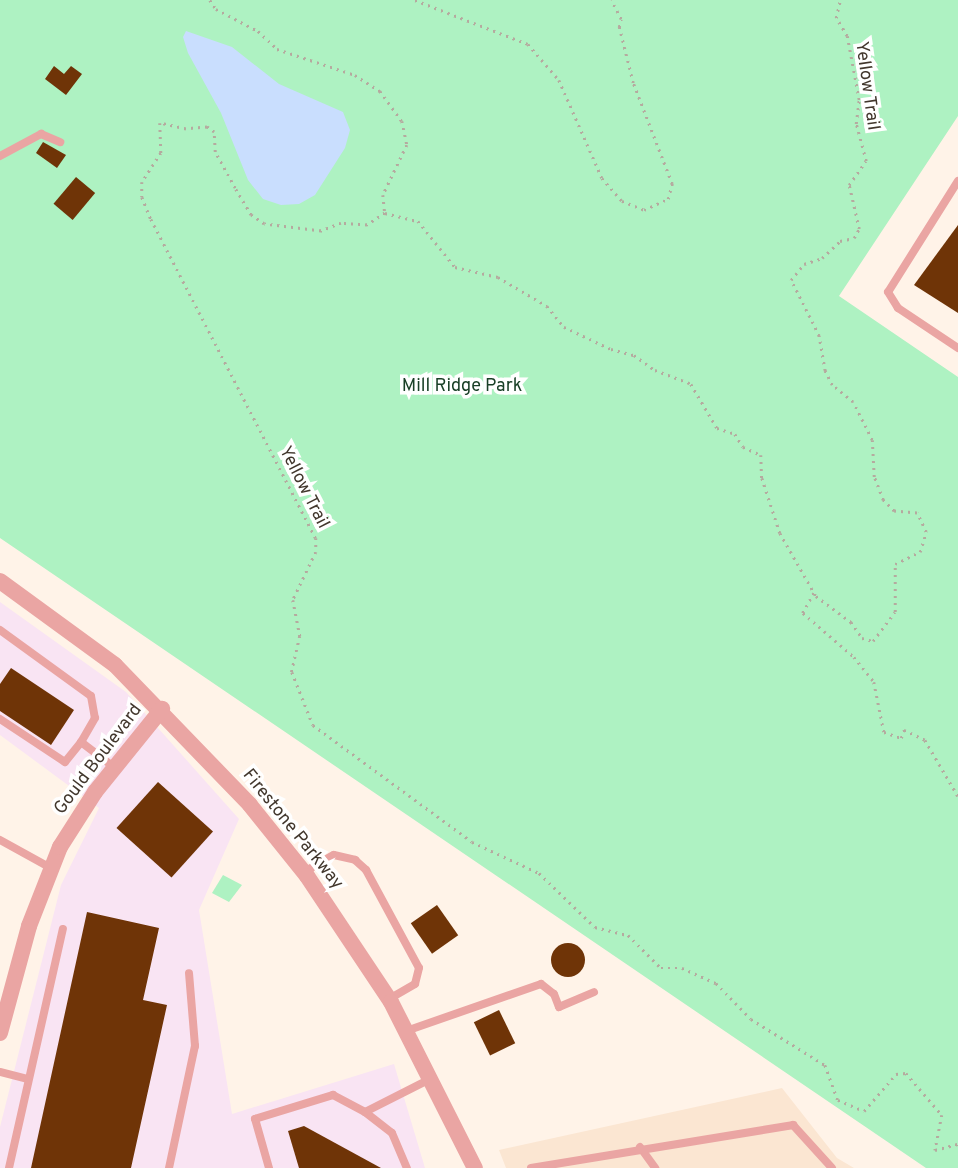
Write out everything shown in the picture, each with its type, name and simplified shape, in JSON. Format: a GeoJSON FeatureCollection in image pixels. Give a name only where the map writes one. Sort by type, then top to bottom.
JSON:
{"type":"FeatureCollection","features":[{"type":"Feature","properties":{"kind":"street","name":"Firestone Parkway"},"geometry":{"type":"LineString","coordinates":[[0,581],[105,657],[162,709],[304,872],[389,999],[475,1168]]}},
{"type":"Feature","properties":{"kind":"street","name":"Gould Boulevard"},"geometry":{"type":"LineString","coordinates":[[0,1033],[26,937],[51,868],[75,821],[162,709]]}},
{"type":"Feature","properties":{"kind":"lane"},"geometry":{"type":"LineString","coordinates":[[0,156],[41,134],[60,142]]}},
{"type":"Feature","properties":{"kind":"lane"},"geometry":{"type":"LineString","coordinates":[[958,181],[888,292],[898,308],[958,348]]}},
{"type":"Feature","properties":{"kind":"lane"},"geometry":{"type":"LineString","coordinates":[[0,630],[90,696],[95,718],[65,762],[0,719]]}},
{"type":"Feature","properties":{"kind":"lane"},"geometry":{"type":"LineString","coordinates":[[81,742],[115,768]]}},
{"type":"Feature","properties":{"kind":"lane"},"geometry":{"type":"LineString","coordinates":[[0,840],[51,868]]}},
{"type":"Feature","properties":{"kind":"lane"},"geometry":{"type":"LineString","coordinates":[[304,872],[334,855],[355,860],[366,870],[419,968],[415,984],[389,999]]}},
{"type":"Feature","properties":{"kind":"lane"},"geometry":{"type":"LineString","coordinates":[[9,1168],[63,929]]}},
{"type":"Feature","properties":{"kind":"lane"},"geometry":{"type":"LineString","coordinates":[[169,1168],[195,1046],[189,973]]}},
{"type":"Feature","properties":{"kind":"lane"},"geometry":{"type":"LineString","coordinates":[[406,1031],[541,984],[554,994],[559,1007],[594,992]]}},
{"type":"Feature","properties":{"kind":"lane"},"geometry":{"type":"LineString","coordinates":[[0,1072],[28,1079]]}},
{"type":"Feature","properties":{"kind":"lane"},"geometry":{"type":"LineString","coordinates":[[365,1112],[432,1079]]}},
{"type":"Feature","properties":{"kind":"lane"},"geometry":{"type":"LineString","coordinates":[[269,1168],[255,1119],[333,1095],[365,1112],[392,1133],[407,1168]]}},
{"type":"Feature","properties":{"kind":"lane"},"geometry":{"type":"LineString","coordinates":[[531,1168],[640,1147],[793,1125],[832,1168]]}},
{"type":"Feature","properties":{"kind":"lane"},"geometry":{"type":"LineString","coordinates":[[640,1147],[655,1168]]}},
{"type":"Feature","properties":{"kind":"path"},"geometry":{"type":"LineString","coordinates":[[210,0],[216,9],[258,31],[277,49],[355,75],[380,91],[402,121],[407,145],[383,195],[385,213],[418,221],[455,267],[498,277],[547,306],[564,327],[611,349],[635,355],[655,370],[691,384],[717,428],[735,434],[743,447],[761,455],[762,478],[780,533],[814,593],[803,613],[854,657],[874,682],[884,732],[901,738],[904,730],[926,740],[958,796]]}},
{"type":"Feature","properties":{"kind":"path"},"geometry":{"type":"LineString","coordinates":[[415,0],[528,44],[559,80],[602,178],[622,201],[644,210],[668,199],[672,184],[633,83],[619,27],[621,19],[611,0]]}},
{"type":"Feature","properties":{"kind":"path","name":"Yellow Trail"},"geometry":{"type":"LineString","coordinates":[[814,593],[851,622],[862,638],[873,641],[895,612],[895,565],[913,558],[926,537],[917,513],[894,511],[883,500],[874,477],[872,440],[853,402],[832,385],[825,371],[821,341],[791,283],[802,266],[859,232],[849,185],[866,161],[856,124],[859,100],[847,36],[836,18],[840,0]]}},
{"type":"Feature","properties":{"kind":"path","name":"Yellow Trail"},"geometry":{"type":"LineString","coordinates":[[385,213],[366,225],[341,223],[321,231],[264,224],[251,215],[235,188],[215,152],[214,132],[207,127],[186,129],[160,123],[161,153],[142,182],[142,197],[151,219],[316,538],[316,552],[293,600],[300,636],[292,672],[313,725],[472,842],[539,873],[595,927],[628,935],[661,968],[682,968],[716,983],[751,1019],[825,1065],[838,1100],[864,1111],[896,1074],[906,1073],[942,1115],[935,1150],[958,1144]]}},
{"type":"Feature","properties":{"kind":"shaded area"},"geometry":{"type":"Polygon","coordinates":[[[0,602],[126,692],[239,819],[199,910],[232,1114],[394,1064],[425,1168],[0,1168],[0,1127],[61,885],[99,808],[0,735],[0,602]]]}},
{"type":"Feature","properties":{"kind":"shaded area"},"geometry":{"type":"Polygon","coordinates":[[[782,1088],[837,1158],[854,1168],[506,1168],[499,1150],[782,1088]]]}},
{"type":"Feature","properties":{"kind":"green space","name":"Mill Ridge Park"},"geometry":{"type":"Polygon","coordinates":[[[0,0],[958,0],[958,116],[839,296],[958,377],[958,1168],[926,1168],[0,538],[0,0]]]}},
{"type":"Feature","properties":{"kind":"green space"},"geometry":{"type":"Polygon","coordinates":[[[223,875],[242,885],[229,902],[212,893],[223,875]]]}},
{"type":"Feature","properties":{"kind":"water"},"geometry":{"type":"Polygon","coordinates":[[[186,31],[232,47],[279,84],[343,112],[350,130],[345,148],[315,195],[299,204],[281,205],[263,199],[248,180],[221,113],[188,53],[183,37],[186,31]]]}},
{"type":"Feature","properties":{"kind":"building"},"geometry":{"type":"Polygon","coordinates":[[[54,66],[64,74],[71,66],[82,74],[66,95],[45,79],[54,66]]]}},
{"type":"Feature","properties":{"kind":"building"},"geometry":{"type":"Polygon","coordinates":[[[43,142],[66,155],[57,168],[36,153],[43,142]]]}},
{"type":"Feature","properties":{"kind":"building"},"geometry":{"type":"Polygon","coordinates":[[[76,177],[95,193],[73,220],[54,204],[76,177]]]}},
{"type":"Feature","properties":{"kind":"building"},"geometry":{"type":"Polygon","coordinates":[[[958,225],[958,313],[914,285],[958,225]]]}},
{"type":"Feature","properties":{"kind":"building"},"geometry":{"type":"Polygon","coordinates":[[[11,668],[74,710],[51,745],[0,711],[0,684],[11,668]]]}},
{"type":"Feature","properties":{"kind":"building"},"geometry":{"type":"Polygon","coordinates":[[[158,782],[213,832],[172,878],[117,828],[158,782]]]}},
{"type":"Feature","properties":{"kind":"building"},"geometry":{"type":"Polygon","coordinates":[[[437,905],[458,935],[432,954],[411,923],[437,905]]]}},
{"type":"Feature","properties":{"kind":"building"},"geometry":{"type":"Polygon","coordinates":[[[87,912],[159,928],[143,1000],[167,1005],[131,1168],[31,1168],[87,912]]]}},
{"type":"Feature","properties":{"kind":"building"},"geometry":{"type":"Polygon","coordinates":[[[568,943],[580,948],[585,960],[580,972],[568,977],[556,972],[551,960],[556,948],[568,943]]]}},
{"type":"Feature","properties":{"kind":"building"},"geometry":{"type":"Polygon","coordinates":[[[499,1010],[515,1043],[490,1056],[474,1022],[499,1010]]]}},
{"type":"Feature","properties":{"kind":"building"},"geometry":{"type":"Polygon","coordinates":[[[304,1126],[381,1168],[299,1168],[288,1131],[304,1126]]]}}]}
